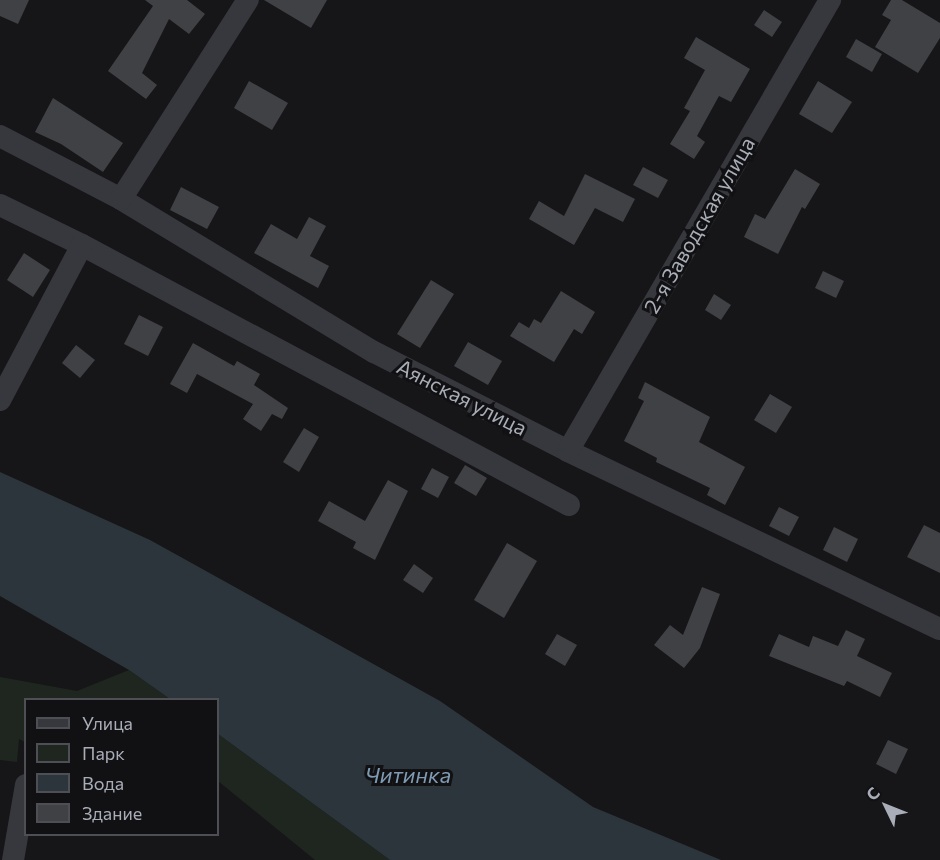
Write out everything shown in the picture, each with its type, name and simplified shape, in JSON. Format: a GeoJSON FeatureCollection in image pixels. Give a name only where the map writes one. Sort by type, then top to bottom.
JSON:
{"type":"FeatureCollection","features":[{"type":"Feature","properties":{"kind":"street"},"geometry":{"type":"LineString","coordinates":[[121,199],[248,0]]}},
{"type":"Feature","properties":{"kind":"street","name":"2-я Заводская улица"},"geometry":{"type":"LineString","coordinates":[[568,451],[830,0]]}},
{"type":"Feature","properties":{"kind":"street","name":"Аянская улица"},"geometry":{"type":"LineString","coordinates":[[0,136],[121,199],[374,352],[568,451],[940,629]]}},
{"type":"Feature","properties":{"kind":"street"},"geometry":{"type":"LineString","coordinates":[[0,205],[82,245],[569,505]]}},
{"type":"Feature","properties":{"kind":"street"},"geometry":{"type":"LineString","coordinates":[[0,400],[82,245]]}},
{"type":"Feature","properties":{"kind":"street"},"geometry":{"type":"LineString","coordinates":[[13,860],[24,797]]}},
{"type":"Feature","properties":{"kind":"green space"},"geometry":{"type":"Polygon","coordinates":[[[129,670],[169,698],[24,698],[24,742],[19,739],[17,762],[0,760],[0,677],[77,691],[129,670]]]}},
{"type":"Feature","properties":{"kind":"green space"},"geometry":{"type":"Polygon","coordinates":[[[219,735],[390,860],[315,860],[219,782],[219,735]]]}},
{"type":"Feature","properties":{"kind":"water","name":"Читинка"},"geometry":{"type":"Polygon","coordinates":[[[0,472],[150,540],[440,701],[593,807],[721,860],[390,860],[219,735],[219,698],[169,698],[129,670],[0,596],[0,472]]]}},
{"type":"Feature","properties":{"kind":"building"},"geometry":{"type":"Polygon","coordinates":[[[0,0],[29,0],[18,24],[0,16],[0,0]]]}},
{"type":"Feature","properties":{"kind":"building"},"geometry":{"type":"Polygon","coordinates":[[[145,0],[187,0],[205,14],[189,34],[169,19],[142,73],[157,85],[146,99],[108,71],[153,6],[145,0]]]}},
{"type":"Feature","properties":{"kind":"building"},"geometry":{"type":"Polygon","coordinates":[[[264,0],[327,0],[311,28],[264,0]]]}},
{"type":"Feature","properties":{"kind":"building"},"geometry":{"type":"Polygon","coordinates":[[[891,0],[902,0],[940,23],[940,38],[918,73],[875,47],[891,20],[882,15],[891,0]]]}},
{"type":"Feature","properties":{"kind":"building"},"geometry":{"type":"Polygon","coordinates":[[[764,10],[782,22],[772,37],[754,25],[764,10]]]}},
{"type":"Feature","properties":{"kind":"building"},"geometry":{"type":"Polygon","coordinates":[[[696,37],[750,69],[731,102],[719,96],[697,136],[705,142],[694,159],[670,144],[690,111],[684,108],[705,70],[684,58],[696,37]]]}},
{"type":"Feature","properties":{"kind":"building"},"geometry":{"type":"Polygon","coordinates":[[[856,39],[882,54],[872,72],[846,57],[856,39]]]}},
{"type":"Feature","properties":{"kind":"building"},"geometry":{"type":"Polygon","coordinates":[[[249,81],[288,103],[272,130],[234,108],[249,81]]]}},
{"type":"Feature","properties":{"kind":"building"},"geometry":{"type":"Polygon","coordinates":[[[818,81],[852,102],[832,133],[799,114],[818,81]]]}},
{"type":"Feature","properties":{"kind":"building"},"geometry":{"type":"Polygon","coordinates":[[[53,98],[123,143],[103,172],[61,144],[35,132],[53,98]]]}},
{"type":"Feature","properties":{"kind":"building"},"geometry":{"type":"Polygon","coordinates":[[[643,167],[668,180],[658,198],[633,185],[643,167]]]}},
{"type":"Feature","properties":{"kind":"building"},"geometry":{"type":"Polygon","coordinates":[[[795,169],[820,184],[805,209],[802,207],[778,254],[744,237],[755,214],[765,219],[795,169]]]}},
{"type":"Feature","properties":{"kind":"building"},"geometry":{"type":"Polygon","coordinates":[[[585,174],[635,199],[623,222],[595,208],[574,245],[529,219],[539,201],[564,216],[585,174]]]}},
{"type":"Feature","properties":{"kind":"building"},"geometry":{"type":"Polygon","coordinates":[[[181,187],[219,207],[207,229],[170,210],[181,187]]]}},
{"type":"Feature","properties":{"kind":"building"},"geometry":{"type":"Polygon","coordinates":[[[309,217],[326,226],[310,256],[329,266],[318,288],[254,253],[271,224],[297,239],[309,217]]]}},
{"type":"Feature","properties":{"kind":"building"},"geometry":{"type":"Polygon","coordinates":[[[24,253],[50,270],[33,297],[7,280],[24,253]]]}},
{"type":"Feature","properties":{"kind":"building"},"geometry":{"type":"Polygon","coordinates":[[[823,271],[844,281],[836,298],[815,288],[823,271]]]}},
{"type":"Feature","properties":{"kind":"building"},"geometry":{"type":"Polygon","coordinates":[[[431,280],[454,294],[420,348],[397,334],[431,280]]]}},
{"type":"Feature","properties":{"kind":"building"},"geometry":{"type":"Polygon","coordinates":[[[561,291],[595,312],[582,334],[574,329],[554,362],[510,336],[519,322],[529,328],[534,319],[541,323],[561,291]]]}},
{"type":"Feature","properties":{"kind":"building"},"geometry":{"type":"Polygon","coordinates":[[[714,294],[731,305],[721,320],[705,310],[714,294]]]}},
{"type":"Feature","properties":{"kind":"building"},"geometry":{"type":"Polygon","coordinates":[[[139,315],[163,327],[148,356],[124,344],[139,315]]]}},
{"type":"Feature","properties":{"kind":"building"},"geometry":{"type":"Polygon","coordinates":[[[468,342],[502,361],[488,385],[454,366],[468,342]]]}},
{"type":"Feature","properties":{"kind":"building"},"geometry":{"type":"Polygon","coordinates":[[[193,343],[234,366],[237,361],[260,374],[254,385],[288,408],[282,419],[272,414],[261,431],[243,419],[253,404],[197,374],[187,393],[170,384],[193,343]]]}},
{"type":"Feature","properties":{"kind":"building"},"geometry":{"type":"Polygon","coordinates":[[[76,345],[95,360],[80,378],[62,363],[76,345]]]}},
{"type":"Feature","properties":{"kind":"building"},"geometry":{"type":"Polygon","coordinates":[[[645,382],[710,417],[699,442],[745,467],[725,505],[707,495],[710,488],[656,462],[657,458],[624,441],[644,401],[638,398],[645,382]]]}},
{"type":"Feature","properties":{"kind":"building"},"geometry":{"type":"Polygon","coordinates":[[[770,394],[792,407],[776,433],[754,420],[770,394]]]}},
{"type":"Feature","properties":{"kind":"building"},"geometry":{"type":"Polygon","coordinates":[[[304,428],[319,437],[299,472],[283,462],[304,428]]]}},
{"type":"Feature","properties":{"kind":"building"},"geometry":{"type":"Polygon","coordinates":[[[465,465],[487,478],[476,496],[454,483],[465,465]]]}},
{"type":"Feature","properties":{"kind":"building"},"geometry":{"type":"Polygon","coordinates":[[[432,468],[449,477],[438,498],[421,489],[432,468]]]}},
{"type":"Feature","properties":{"kind":"building"},"geometry":{"type":"Polygon","coordinates":[[[388,480],[408,491],[375,560],[353,548],[356,542],[318,521],[329,501],[365,521],[388,480]]]}},
{"type":"Feature","properties":{"kind":"building"},"geometry":{"type":"Polygon","coordinates":[[[779,507],[799,517],[789,536],[769,526],[779,507]]]}},
{"type":"Feature","properties":{"kind":"building"},"geometry":{"type":"Polygon","coordinates":[[[924,525],[940,533],[940,573],[907,557],[924,525]]]}},
{"type":"Feature","properties":{"kind":"building"},"geometry":{"type":"Polygon","coordinates":[[[834,527],[858,539],[847,562],[823,550],[834,527]]]}},
{"type":"Feature","properties":{"kind":"building"},"geometry":{"type":"Polygon","coordinates":[[[507,543],[537,561],[504,618],[474,600],[507,543]]]}},
{"type":"Feature","properties":{"kind":"building"},"geometry":{"type":"Polygon","coordinates":[[[414,564],[433,578],[423,593],[403,580],[414,564]]]}},
{"type":"Feature","properties":{"kind":"building"},"geometry":{"type":"Polygon","coordinates":[[[702,587],[720,594],[700,648],[684,668],[654,645],[670,625],[683,635],[702,587]]]}},
{"type":"Feature","properties":{"kind":"building"},"geometry":{"type":"Polygon","coordinates":[[[846,630],[865,639],[857,656],[892,673],[880,697],[847,681],[844,686],[769,656],[779,634],[809,647],[813,636],[838,646],[846,630]]]}},
{"type":"Feature","properties":{"kind":"building"},"geometry":{"type":"Polygon","coordinates":[[[557,634],[577,645],[565,666],[545,654],[557,634]]]}},
{"type":"Feature","properties":{"kind":"building"},"geometry":{"type":"Polygon","coordinates":[[[888,740],[908,749],[896,774],[876,764],[888,740]]]}}]}
